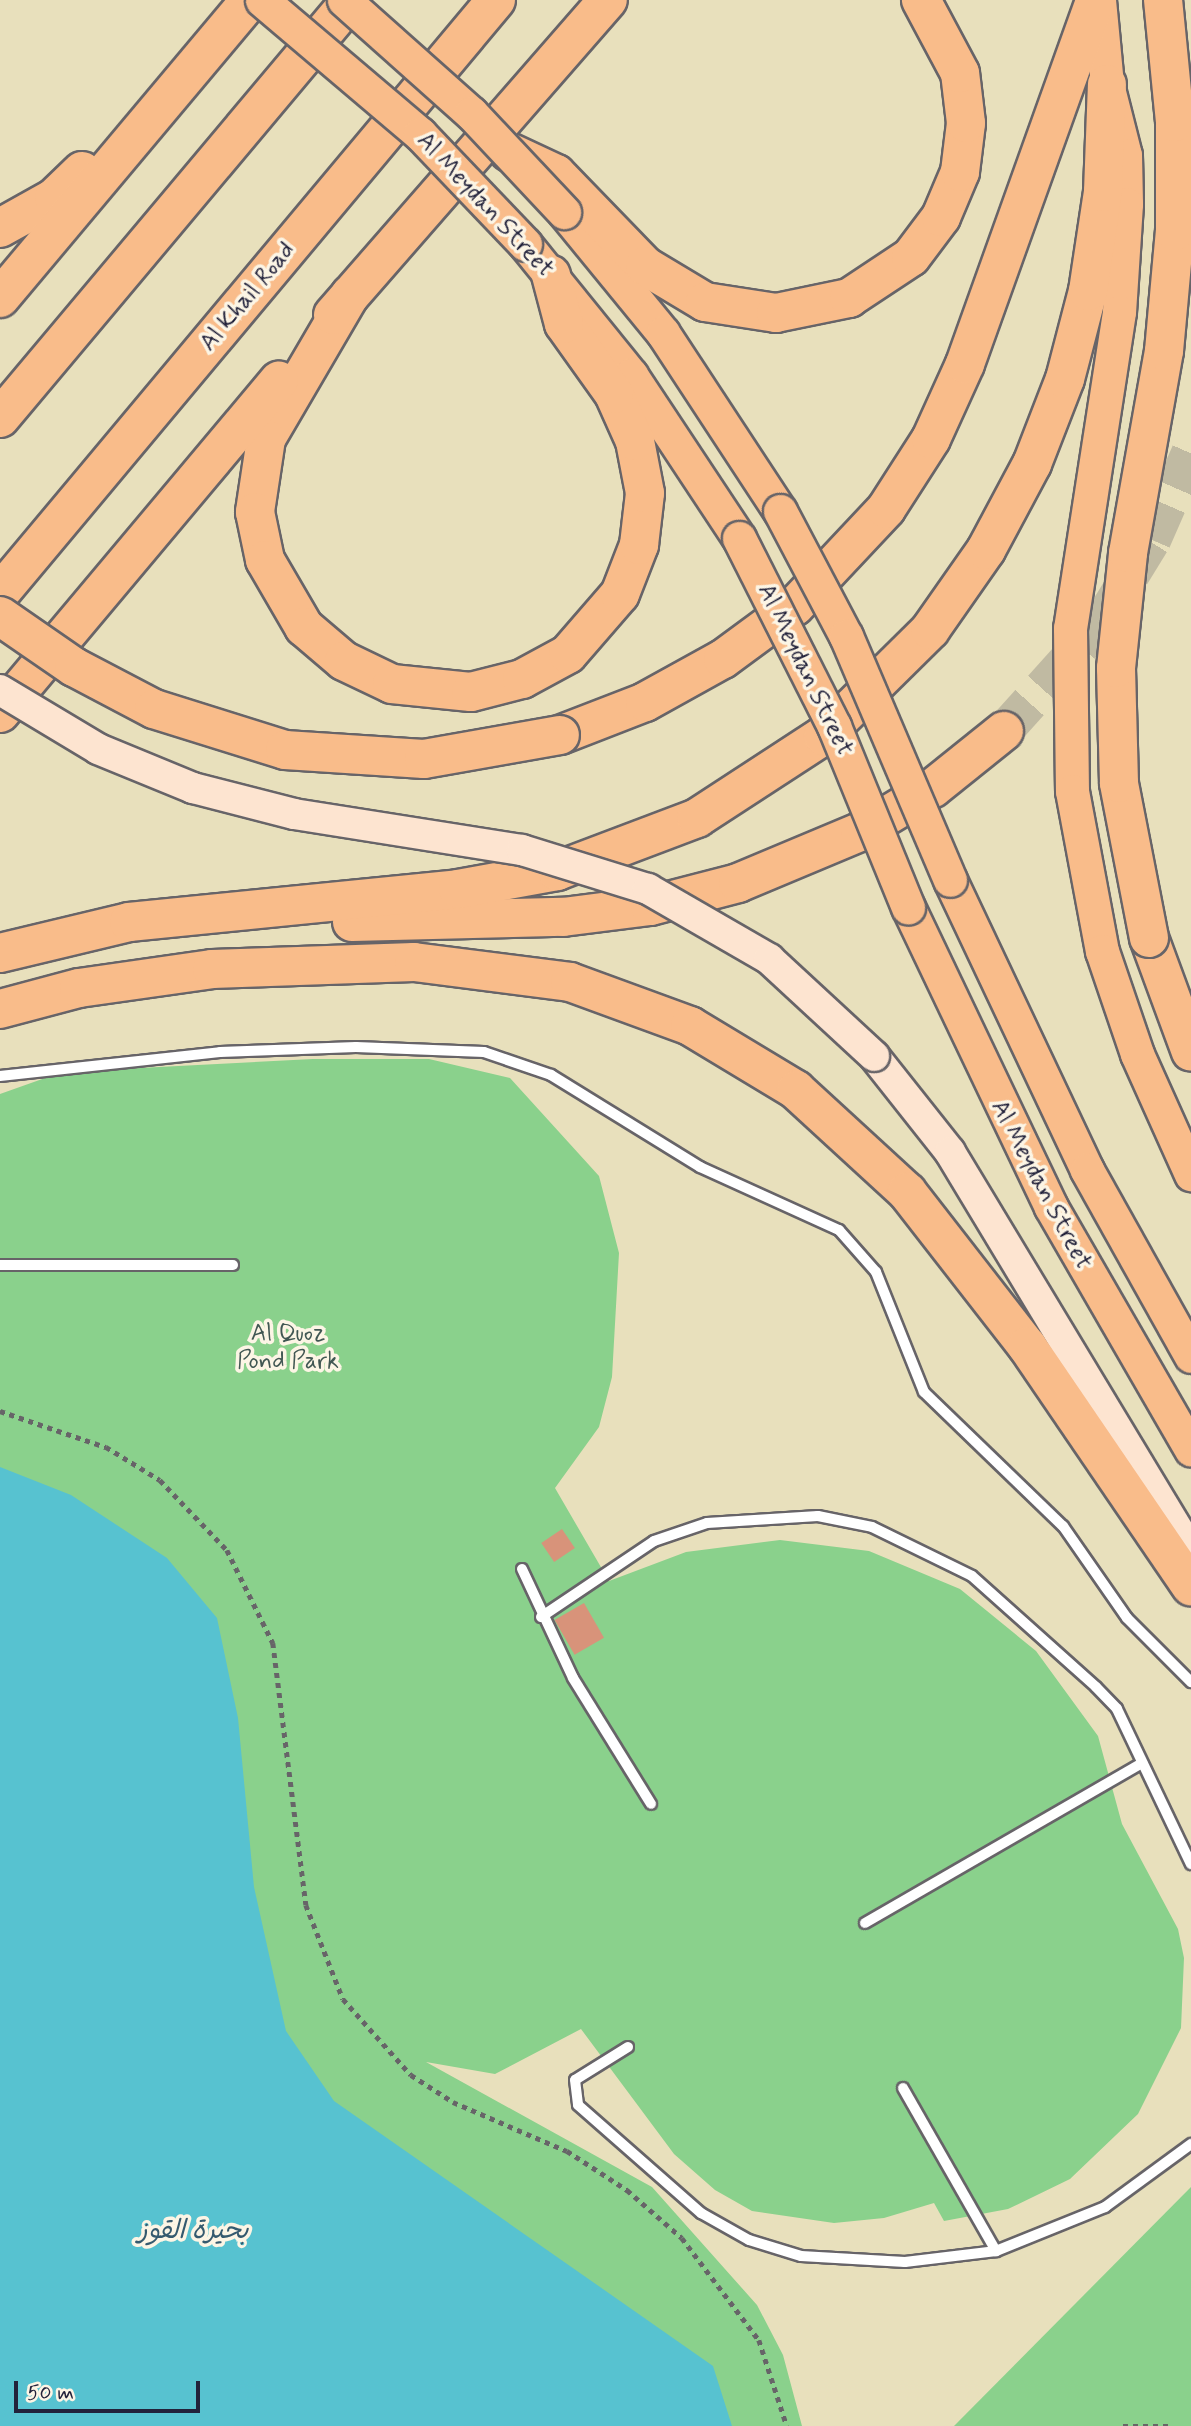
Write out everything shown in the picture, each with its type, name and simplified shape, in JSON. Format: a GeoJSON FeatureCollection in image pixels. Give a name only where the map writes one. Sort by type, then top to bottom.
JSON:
{"type":"FeatureCollection","features":[{"type":"Feature","properties":{"kind":"highway"},"geometry":{"type":"LineString","coordinates":[[0,298],[250,0]]}},
{"type":"Feature","properties":{"kind":"highway"},"geometry":{"type":"LineString","coordinates":[[0,418],[351,0]]}},
{"type":"Feature","properties":{"kind":"highway","name":"Al Khail Road"},"geometry":{"type":"LineString","coordinates":[[0,593],[496,0]]}},
{"type":"Feature","properties":{"kind":"highway"},"geometry":{"type":"LineString","coordinates":[[0,713],[350,295],[608,0]]}},
{"type":"Feature","properties":{"kind":"highway"},"geometry":{"type":"LineString","coordinates":[[553,64],[596,38],[631,0]]}},
{"type":"Feature","properties":{"kind":"highway"},"geometry":{"type":"LineString","coordinates":[[509,152],[548,169],[573,205],[645,266],[705,302],[801,312],[871,287],[927,238],[952,195],[964,148],[960,73],[921,0]]}},
{"type":"Feature","properties":{"kind":"highway"},"geometry":{"type":"LineString","coordinates":[[0,616],[74,667],[154,709],[285,750],[424,759],[560,735],[645,702],[723,659],[803,599],[886,509],[955,390],[1097,0]]}},
{"type":"Feature","properties":{"kind":"highway"},"geometry":{"type":"LineString","coordinates":[[1163,0],[1175,122],[1175,230],[1164,351],[1128,553],[1116,668],[1119,783],[1149,938],[1191,1052]]}},
{"type":"Feature","properties":{"kind":"highway"},"geometry":{"type":"LineString","coordinates":[[0,228],[54,198],[166,74],[217,38]]}},
{"type":"Feature","properties":{"kind":"highway"},"geometry":{"type":"LineString","coordinates":[[0,953],[129,922],[508,882],[604,856],[697,818],[783,767],[861,704],[937,620],[1010,508],[1050,422],[1088,290],[1103,192],[1107,84]]}},
{"type":"Feature","properties":{"kind":"highway"},"geometry":{"type":"LineString","coordinates":[[350,295],[266,439],[256,512],[265,560],[304,627],[344,661],[417,690],[471,692],[522,680],[568,654],[606,616],[639,545],[645,493],[635,441],[614,394],[564,324],[551,275]]}},
{"type":"Feature","properties":{"kind":"highway"},"geometry":{"type":"LineString","coordinates":[[129,922],[520,919],[650,906],[738,883],[822,851],[933,788],[1004,731]]}},
{"type":"Feature","properties":{"kind":"highway"},"geometry":{"type":"LineString","coordinates":[[0,1009],[79,988],[212,969],[414,962],[570,982],[690,1026],[796,1090],[907,1192],[1027,1346],[1191,1586]]}},
{"type":"Feature","properties":{"kind":"main road","name":"Al Meydan Street"},"geometry":{"type":"LineString","coordinates":[[262,0],[410,124],[525,244],[663,420],[739,538],[812,678],[908,907],[1051,1206],[1191,1449]]}},
{"type":"Feature","properties":{"kind":"main road"},"geometry":{"type":"LineString","coordinates":[[344,0],[509,152]]}},
{"type":"Feature","properties":{"kind":"main road"},"geometry":{"type":"LineString","coordinates":[[1097,0],[1107,84],[1125,155],[1125,252],[1086,520],[1068,682],[1079,845],[1118,1003],[1191,1174]]}},
{"type":"Feature","properties":{"kind":"main road","name":"Al Meydan Street"},"geometry":{"type":"LineString","coordinates":[[573,205],[670,343],[780,511],[846,636],[950,880],[1081,1159],[1191,1356]]}},
{"type":"Feature","properties":{"kind":"main road"},"geometry":{"type":"LineString","coordinates":[[0,690],[98,749],[193,788],[294,814],[522,850],[648,889],[769,959],[874,1056],[950,1152],[1191,1550]]}},
{"type":"Feature","properties":{"kind":"lane"},"geometry":{"type":"LineString","coordinates":[[0,1076],[196,1054],[356,1047],[484,1052],[551,1075],[700,1167],[839,1230],[876,1272],[924,1392],[1063,1526],[1127,1618],[1191,1682]]}},
{"type":"Feature","properties":{"kind":"lane"},"geometry":{"type":"LineString","coordinates":[[0,1265],[233,1265]]}},
{"type":"Feature","properties":{"kind":"lane"},"geometry":{"type":"LineString","coordinates":[[541,1617],[654,1541],[707,1523],[818,1516],[872,1527],[924,1547],[1004,1603],[1117,1709],[1191,1864]]}},
{"type":"Feature","properties":{"kind":"lane"},"geometry":{"type":"LineString","coordinates":[[522,1569],[541,1617],[650,1804]]}},
{"type":"Feature","properties":{"kind":"lane"},"geometry":{"type":"LineString","coordinates":[[865,1923],[1142,1763]]}},
{"type":"Feature","properties":{"kind":"lane"},"geometry":{"type":"LineString","coordinates":[[628,2047],[581,2073],[574,2097],[713,2220],[801,2256],[905,2262],[996,2251],[1105,2207],[1191,2144]]}},
{"type":"Feature","properties":{"kind":"lane"},"geometry":{"type":"LineString","coordinates":[[903,2088],[996,2251]]}},
{"type":"Feature","properties":{"kind":"path"},"geometry":{"type":"LineString","coordinates":[[0,1411],[50,1423],[139,1467],[194,1510],[227,1550],[273,1643],[306,1905],[343,1999],[411,2075],[453,2102],[567,2151],[627,2190],[682,2238],[759,2340],[787,2426]]}},
{"type":"Feature","properties":{"kind":"path"},"geometry":{"type":"LineString","coordinates":[[1123,2426],[1169,2426]]}},
{"type":"Feature","properties":{"kind":"green space","name":"Al Quoz Pond Park"},"geometry":{"type":"Polygon","coordinates":[[[313,1059],[429,1059],[510,1078],[599,1176],[619,1253],[612,1377],[599,1427],[555,1488],[609,1581],[686,1552],[780,1540],[869,1551],[960,1589],[1036,1651],[1098,1736],[1122,1824],[1178,1929],[1184,1958],[1181,2028],[1138,2114],[1070,2179],[1008,2209],[944,2221],[934,2203],[884,2218],[834,2223],[752,2211],[715,2190],[674,2154],[581,2029],[495,2074],[426,2062],[652,2187],[757,2305],[783,2355],[802,2426],[0,2426],[0,1094],[62,1072],[313,1059]]]}},
{"type":"Feature","properties":{"kind":"green space"},"geometry":{"type":"Polygon","coordinates":[[[1191,2187],[1191,2426],[954,2426],[1191,2187]]]}},
{"type":"Feature","properties":{"kind":"water","name":"بحيرة القوز"},"geometry":{"type":"Polygon","coordinates":[[[0,1467],[71,1495],[167,1558],[217,1618],[238,1718],[254,1887],[286,2031],[334,2101],[713,2366],[732,2426],[0,2426],[0,1467]]]}},
{"type":"Feature","properties":{"kind":"building"},"geometry":{"type":"Polygon","coordinates":[[[562,1529],[575,1548],[554,1562],[541,1543],[562,1529]]]}},
{"type":"Feature","properties":{"kind":"building"},"geometry":{"type":"Polygon","coordinates":[[[584,1603],[604,1638],[575,1655],[555,1620],[584,1603]]]}},
{"type":"Feature","properties":{"kind":"tunnel"},"geometry":{"type":"LineString","coordinates":[[1004,731],[1101,623],[1152,540],[1191,451]]}}]}
